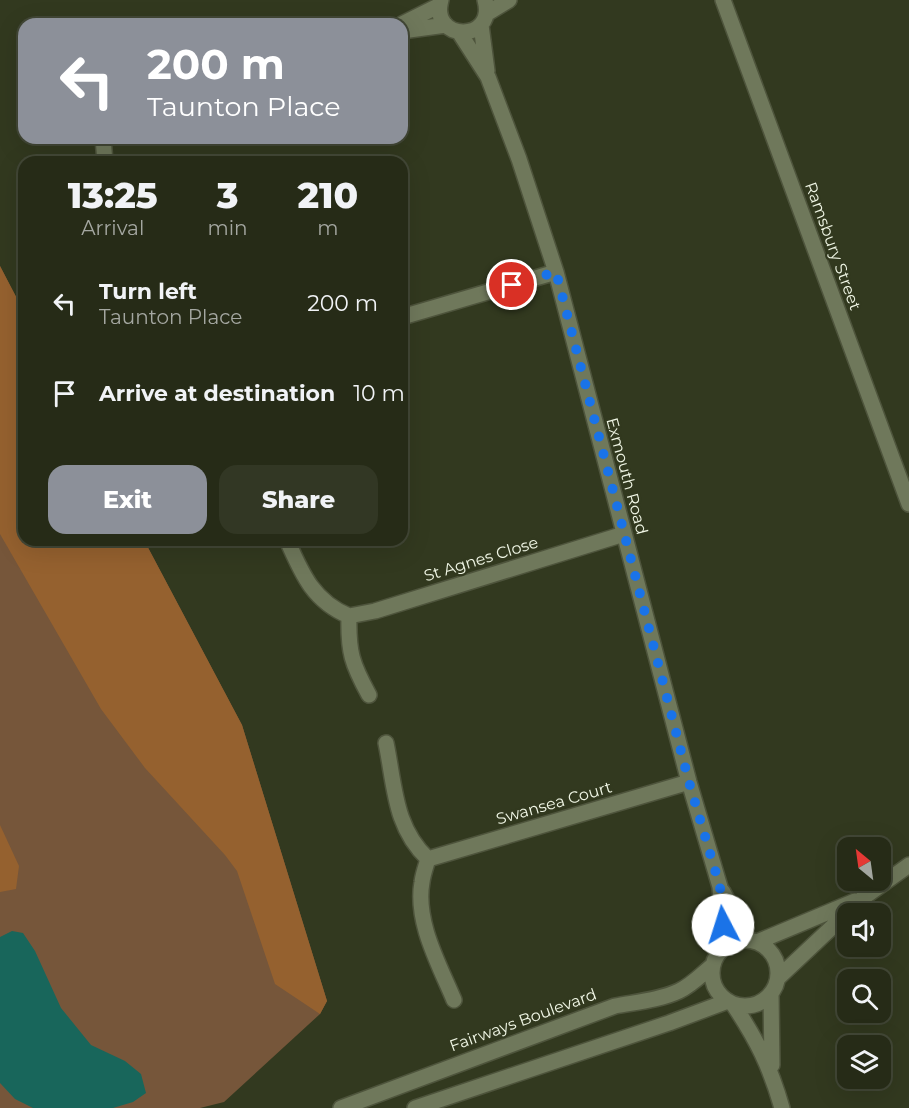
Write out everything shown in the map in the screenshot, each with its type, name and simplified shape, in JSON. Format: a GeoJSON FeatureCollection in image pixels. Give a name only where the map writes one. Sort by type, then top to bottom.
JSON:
{"type":"FeatureCollection","features":[{"type":"Feature","properties":{"kind":"street"},"geometry":{"type":"LineString","coordinates":[[408,31],[453,29],[467,32],[484,13],[509,0]]}},
{"type":"Feature","properties":{"kind":"street","name":"Ramsbury Street"},"geometry":{"type":"LineString","coordinates":[[723,0],[909,504]]}},
{"type":"Feature","properties":{"kind":"street"},"geometry":{"type":"LineString","coordinates":[[408,21],[440,3]]}},
{"type":"Feature","properties":{"kind":"street","name":"Exmouth Road"},"geometry":{"type":"LineString","coordinates":[[440,3],[442,19],[453,29],[488,77],[519,159],[556,272],[689,782],[720,887],[723,925],[716,958]]}},
{"type":"Feature","properties":{"kind":"street","name":"Exmouth Road"},"geometry":{"type":"LineString","coordinates":[[484,13],[488,77]]}},
{"type":"Feature","properties":{"kind":"street"},"geometry":{"type":"LineString","coordinates":[[408,315],[556,272]]}},
{"type":"Feature","properties":{"kind":"street","name":"St Agnes Close"},"geometry":{"type":"LineString","coordinates":[[349,616],[375,611],[624,534]]}},
{"type":"Feature","properties":{"kind":"street"},"geometry":{"type":"LineString","coordinates":[[290,546],[311,587],[333,609],[349,616],[348,639],[351,659],[369,695]]}},
{"type":"Feature","properties":{"kind":"street"},"geometry":{"type":"LineString","coordinates":[[386,743],[402,821],[410,840],[428,859],[422,883],[423,912],[429,940],[454,1000]]}},
{"type":"Feature","properties":{"kind":"street","name":"Swansea Court"},"geometry":{"type":"LineString","coordinates":[[428,859],[689,782]]}},
{"type":"Feature","properties":{"kind":"street"},"geometry":{"type":"LineString","coordinates":[[772,1074],[771,993],[778,978],[863,898],[909,865]]}},
{"type":"Feature","properties":{"kind":"street","name":"Exmouth Road"},"geometry":{"type":"LineString","coordinates":[[720,887],[753,941]]}},
{"type":"Feature","properties":{"kind":"street"},"geometry":{"type":"LineString","coordinates":[[753,941],[863,898]]}},
{"type":"Feature","properties":{"kind":"street"},"geometry":{"type":"LineString","coordinates":[[778,978],[778,967],[774,956],[767,948],[753,941],[738,940],[728,944],[716,958],[712,975],[714,986],[720,995],[731,1003],[751,1029],[772,1074],[782,1108]]}},
{"type":"Feature","properties":{"kind":"street","name":"Fairways Boulevard"},"geometry":{"type":"LineString","coordinates":[[341,1108],[615,1006],[662,997],[679,991],[694,981],[716,958]]}},
{"type":"Feature","properties":{"kind":"street"},"geometry":{"type":"LineString","coordinates":[[415,1108],[731,1003],[743,1006],[753,1005],[771,993]]}},
{"type":"Feature","properties":{"kind":"shaded area"},"geometry":{"type":"Polygon","coordinates":[[[0,266],[18,300],[18,546],[147,546],[242,725],[327,1001],[320,1014],[224,1102],[200,1108],[0,1108],[0,266]]]}},
{"type":"Feature","properties":{"kind":"shaded area"},"geometry":{"type":"Polygon","coordinates":[[[0,266],[18,300],[18,546],[147,546],[242,725],[327,1001],[320,1014],[275,984],[237,871],[145,768],[101,709],[0,534],[0,266]]]}},
{"type":"Feature","properties":{"kind":"shaded area"},"geometry":{"type":"Polygon","coordinates":[[[0,825],[19,866],[16,889],[0,892],[0,825]]]}},
{"type":"Feature","properties":{"kind":"water"},"geometry":{"type":"Polygon","coordinates":[[[12,931],[23,933],[35,951],[61,1008],[91,1045],[125,1061],[141,1074],[146,1093],[133,1102],[113,1108],[33,1108],[15,1099],[0,1083],[0,937],[12,931]]]}},
{"type":"Feature","properties":{"kind":"route"},"geometry":{"type":"LineString","coordinates":[[512,285],[556,272],[689,782],[720,887],[723,925]]}}]}
